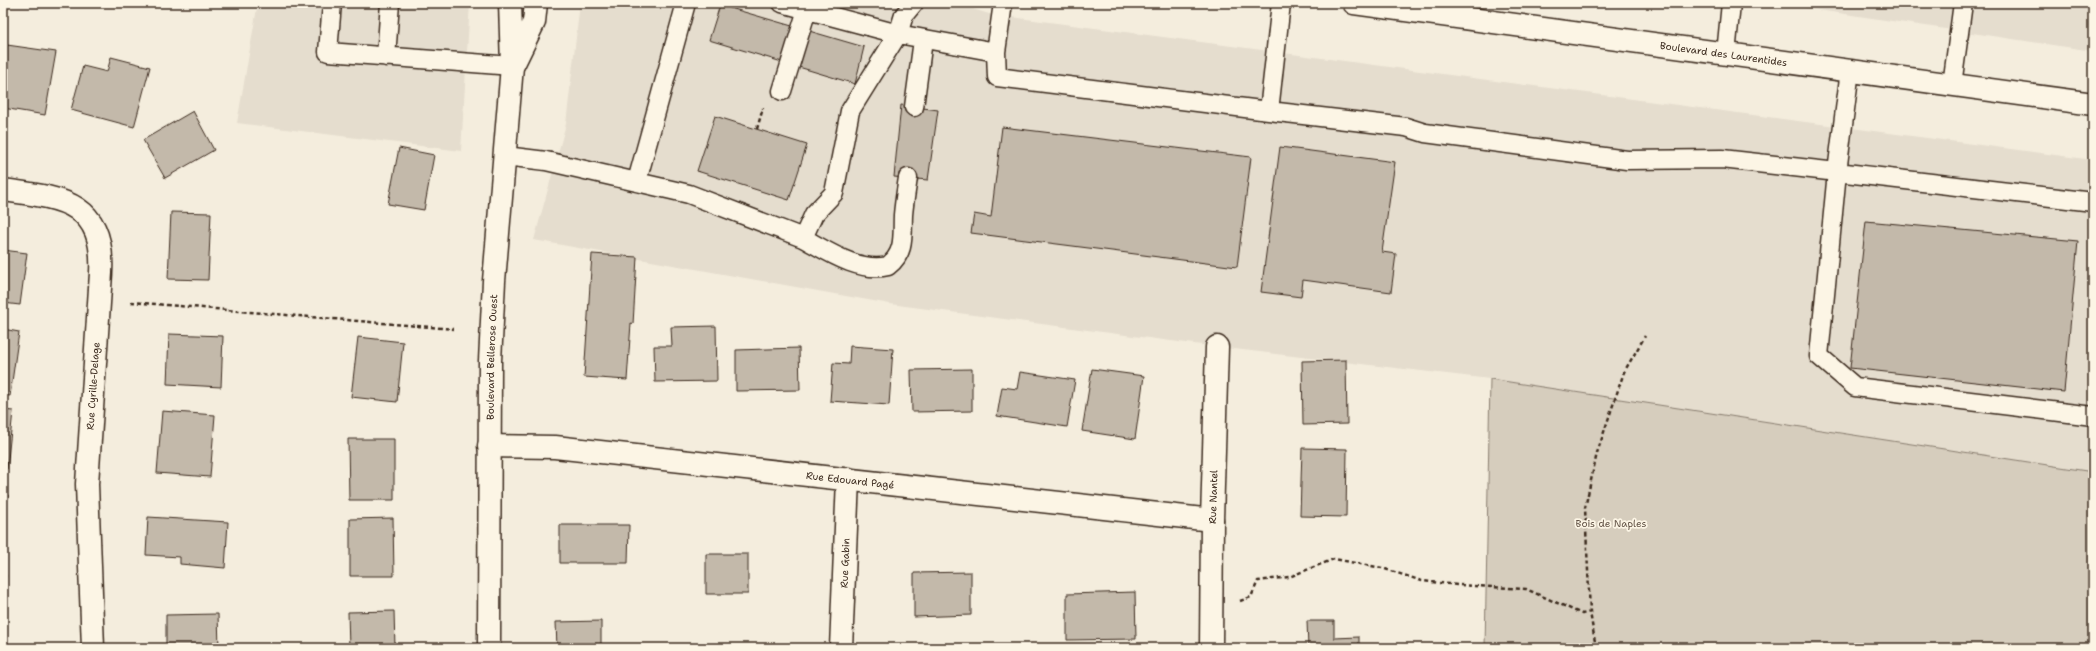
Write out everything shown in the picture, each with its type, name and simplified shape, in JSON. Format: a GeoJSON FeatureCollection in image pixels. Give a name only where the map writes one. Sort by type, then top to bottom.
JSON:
{"type":"FeatureCollection","features":[{"type":"Feature","properties":{"kind":"street","name":"Boulevard Bellerose Ouest"},"geometry":{"type":"LineString","coordinates":[[489,648],[490,361],[494,281],[512,66],[510,3]]}},
{"type":"Feature","properties":{"kind":"street","name":"Boulevard Bellerose Ouest"},"geometry":{"type":"LineString","coordinates":[[512,66],[534,22],[536,3]]}},
{"type":"Feature","properties":{"kind":"street","name":"Boulevard des Laurentides"},"geometry":{"type":"LineString","coordinates":[[1354,3],[1442,9],[1726,54],[2093,104]]}},
{"type":"Feature","properties":{"kind":"street","name":"Rue Cyrille-Delage"},"geometry":{"type":"LineString","coordinates":[[3,190],[47,196],[67,202],[76,208],[91,223],[100,241],[101,273],[87,484],[93,648]]}},
{"type":"Feature","properties":{"kind":"street","name":"Rue Nantel"},"geometry":{"type":"LineString","coordinates":[[1211,648],[1212,520],[1217,347]]}},
{"type":"Feature","properties":{"kind":"street","name":"Rue Edouard Pagé"},"geometry":{"type":"LineString","coordinates":[[489,446],[541,445],[1212,520]]}},
{"type":"Feature","properties":{"kind":"street","name":"Rue Gabin"},"geometry":{"type":"LineString","coordinates":[[841,648],[848,479]]}},
{"type":"Feature","properties":{"kind":"lane"},"geometry":{"type":"LineString","coordinates":[[332,3],[328,52],[512,66]]}},
{"type":"Feature","properties":{"kind":"lane"},"geometry":{"type":"LineString","coordinates":[[386,57],[390,3]]}},
{"type":"Feature","properties":{"kind":"lane"},"geometry":{"type":"LineString","coordinates":[[637,181],[686,3]]}},
{"type":"Feature","properties":{"kind":"lane"},"geometry":{"type":"LineString","coordinates":[[782,3],[808,7],[922,40],[996,52]]}},
{"type":"Feature","properties":{"kind":"lane"},"geometry":{"type":"LineString","coordinates":[[804,238],[814,214],[834,193],[850,111],[898,34],[904,15],[914,3]]}},
{"type":"Feature","properties":{"kind":"lane"},"geometry":{"type":"LineString","coordinates":[[1003,3],[996,52],[997,77],[1406,127],[1425,133],[1628,160],[1722,159],[2093,202]]}},
{"type":"Feature","properties":{"kind":"lane"},"geometry":{"type":"LineString","coordinates":[[1269,111],[1281,3]]}},
{"type":"Feature","properties":{"kind":"lane"},"geometry":{"type":"LineString","coordinates":[[1726,54],[1731,3]]}},
{"type":"Feature","properties":{"kind":"lane"},"geometry":{"type":"LineString","coordinates":[[1952,85],[1963,3]]}},
{"type":"Feature","properties":{"kind":"lane"},"geometry":{"type":"LineString","coordinates":[[782,91],[808,7]]}},
{"type":"Feature","properties":{"kind":"lane"},"geometry":{"type":"LineString","coordinates":[[914,106],[922,40]]}},
{"type":"Feature","properties":{"kind":"lane"},"geometry":{"type":"LineString","coordinates":[[1850,70],[1837,172],[1819,356],[1855,387],[2093,416]]}},
{"type":"Feature","properties":{"kind":"lane"},"geometry":{"type":"LineString","coordinates":[[505,156],[546,161],[689,194],[804,238],[854,263],[871,267],[888,266],[898,256],[904,240],[903,216],[908,178]]}},
{"type":"Feature","properties":{"kind":"path"},"geometry":{"type":"LineString","coordinates":[[131,302],[454,329]]}},
{"type":"Feature","properties":{"kind":"path"},"geometry":{"type":"LineString","coordinates":[[1596,648],[1590,612],[1585,508],[1597,453],[1624,372],[1645,336]]}},
{"type":"Feature","properties":{"kind":"path"},"geometry":{"type":"LineString","coordinates":[[1212,604],[1238,603],[1250,597],[1258,581],[1289,577],[1334,558],[1382,568],[1422,581],[1458,585],[1526,589],[1582,614],[1590,612]]}},
{"type":"Feature","properties":{"kind":"shaded area"},"geometry":{"type":"Polygon","coordinates":[[[214,3],[470,3],[461,151],[237,123],[257,8],[214,3]]]}},
{"type":"Feature","properties":{"kind":"shaded area"},"geometry":{"type":"Polygon","coordinates":[[[580,3],[954,3],[989,14],[2093,160],[2093,472],[1490,379],[1217,347],[890,304],[534,240],[566,124],[580,3]]]}},
{"type":"Feature","properties":{"kind":"shaded area"},"geometry":{"type":"Polygon","coordinates":[[[1805,3],[2093,3],[2093,51],[1805,8],[1805,3]]]}},
{"type":"Feature","properties":{"kind":"green space","name":"Bois de Naples"},"geometry":{"type":"Polygon","coordinates":[[[1490,379],[2093,472],[2093,648],[1485,648],[1490,379]]]}},
{"type":"Feature","properties":{"kind":"building"},"geometry":{"type":"Polygon","coordinates":[[[720,5],[864,47],[855,84],[709,40],[720,5]]]}},
{"type":"Feature","properties":{"kind":"building"},"geometry":{"type":"Polygon","coordinates":[[[7,45],[56,52],[45,115],[3,108],[3,67],[7,45]]]}},
{"type":"Feature","properties":{"kind":"building"},"geometry":{"type":"Polygon","coordinates":[[[111,57],[150,67],[134,127],[71,110],[83,66],[107,72],[111,57]]]}},
{"type":"Feature","properties":{"kind":"building"},"geometry":{"type":"Polygon","coordinates":[[[901,105],[938,110],[928,180],[894,177],[901,105]]]}},
{"type":"Feature","properties":{"kind":"building"},"geometry":{"type":"Polygon","coordinates":[[[193,111],[214,150],[165,178],[143,140],[193,111]]]}},
{"type":"Feature","properties":{"kind":"building"},"geometry":{"type":"Polygon","coordinates":[[[715,116],[807,145],[789,200],[697,171],[715,116]]]}},
{"type":"Feature","properties":{"kind":"building"},"geometry":{"type":"Polygon","coordinates":[[[1002,127],[1251,157],[1237,267],[971,233],[974,214],[991,217],[1002,127]]]}},
{"type":"Feature","properties":{"kind":"building"},"geometry":{"type":"Polygon","coordinates":[[[1280,147],[1395,162],[1382,252],[1396,254],[1391,292],[1303,280],[1301,297],[1261,292],[1280,147]]]}},
{"type":"Feature","properties":{"kind":"building"},"geometry":{"type":"Polygon","coordinates":[[[399,148],[434,155],[424,210],[388,204],[399,148]]]}},
{"type":"Feature","properties":{"kind":"building"},"geometry":{"type":"Polygon","coordinates":[[[171,212],[211,213],[208,280],[168,279],[171,212]]]}},
{"type":"Feature","properties":{"kind":"building"},"geometry":{"type":"Polygon","coordinates":[[[1866,221],[2078,241],[2064,392],[1850,368],[1866,221]]]}},
{"type":"Feature","properties":{"kind":"building"},"geometry":{"type":"Polygon","coordinates":[[[3,250],[27,253],[20,305],[3,303],[3,250]]]}},
{"type":"Feature","properties":{"kind":"building"},"geometry":{"type":"Polygon","coordinates":[[[592,254],[637,257],[633,324],[631,323],[627,380],[584,377],[592,254]]]}},
{"type":"Feature","properties":{"kind":"building"},"geometry":{"type":"Polygon","coordinates":[[[716,326],[717,381],[655,382],[654,346],[672,346],[671,327],[716,326]]]}},
{"type":"Feature","properties":{"kind":"building"},"geometry":{"type":"Polygon","coordinates":[[[3,329],[19,332],[10,396],[3,395],[3,329]]]}},
{"type":"Feature","properties":{"kind":"building"},"geometry":{"type":"Polygon","coordinates":[[[169,334],[223,336],[221,387],[167,384],[169,334]]]}},
{"type":"Feature","properties":{"kind":"building"},"geometry":{"type":"Polygon","coordinates":[[[358,337],[403,342],[397,402],[351,397],[358,337]]]}},
{"type":"Feature","properties":{"kind":"building"},"geometry":{"type":"Polygon","coordinates":[[[850,346],[893,349],[889,405],[830,401],[833,363],[849,364],[850,346]]]}},
{"type":"Feature","properties":{"kind":"building"},"geometry":{"type":"Polygon","coordinates":[[[799,348],[800,390],[736,391],[736,350],[799,348]]]}},
{"type":"Feature","properties":{"kind":"building"},"geometry":{"type":"Polygon","coordinates":[[[1346,360],[1347,424],[1303,425],[1302,361],[1346,360]]]}},
{"type":"Feature","properties":{"kind":"building"},"geometry":{"type":"Polygon","coordinates":[[[972,369],[972,411],[912,412],[911,370],[972,369]]]}},
{"type":"Feature","properties":{"kind":"building"},"geometry":{"type":"Polygon","coordinates":[[[1092,369],[1144,376],[1135,439],[1082,431],[1092,369]]]}},
{"type":"Feature","properties":{"kind":"building"},"geometry":{"type":"Polygon","coordinates":[[[1020,372],[1075,380],[1067,427],[997,416],[1002,387],[1017,389],[1020,372]]]}},
{"type":"Feature","properties":{"kind":"building"},"geometry":{"type":"Polygon","coordinates":[[[3,410],[13,411],[7,469],[3,469],[3,410]]]}},
{"type":"Feature","properties":{"kind":"building"},"geometry":{"type":"Polygon","coordinates":[[[162,411],[215,415],[210,477],[157,473],[162,411]]]}},
{"type":"Feature","properties":{"kind":"building"},"geometry":{"type":"Polygon","coordinates":[[[348,439],[394,439],[394,500],[349,500],[348,439]]]}},
{"type":"Feature","properties":{"kind":"building"},"geometry":{"type":"Polygon","coordinates":[[[1302,448],[1347,449],[1346,517],[1300,516],[1302,448]]]}},
{"type":"Feature","properties":{"kind":"building"},"geometry":{"type":"Polygon","coordinates":[[[3,495],[8,495],[3,549],[3,495]]]}},
{"type":"Feature","properties":{"kind":"building"},"geometry":{"type":"Polygon","coordinates":[[[148,517],[228,522],[225,568],[180,564],[180,557],[146,555],[148,517]]]}},
{"type":"Feature","properties":{"kind":"building"},"geometry":{"type":"Polygon","coordinates":[[[393,518],[394,576],[350,576],[350,519],[393,518]]]}},
{"type":"Feature","properties":{"kind":"building"},"geometry":{"type":"Polygon","coordinates":[[[560,525],[629,525],[628,563],[560,563],[560,525]]]}},
{"type":"Feature","properties":{"kind":"building"},"geometry":{"type":"Polygon","coordinates":[[[706,554],[748,554],[748,594],[706,594],[706,554]]]}},
{"type":"Feature","properties":{"kind":"building"},"geometry":{"type":"Polygon","coordinates":[[[971,572],[971,615],[914,617],[914,573],[971,572]]]}},
{"type":"Feature","properties":{"kind":"building"},"geometry":{"type":"Polygon","coordinates":[[[3,575],[6,575],[3,595],[3,575]]]}},
{"type":"Feature","properties":{"kind":"building"},"geometry":{"type":"Polygon","coordinates":[[[1135,592],[1136,639],[1067,640],[1067,594],[1135,592]]]}},
{"type":"Feature","properties":{"kind":"building"},"geometry":{"type":"Polygon","coordinates":[[[394,611],[395,648],[349,648],[348,612],[394,611]]]}},
{"type":"Feature","properties":{"kind":"building"},"geometry":{"type":"Polygon","coordinates":[[[218,614],[219,648],[166,648],[166,615],[218,614]]]}},
{"type":"Feature","properties":{"kind":"building"},"geometry":{"type":"Polygon","coordinates":[[[601,621],[601,648],[557,648],[556,622],[601,621]]]}},
{"type":"Feature","properties":{"kind":"building"},"geometry":{"type":"Polygon","coordinates":[[[1307,621],[1334,621],[1334,638],[1359,637],[1359,648],[1308,648],[1307,621]]]}}]}
